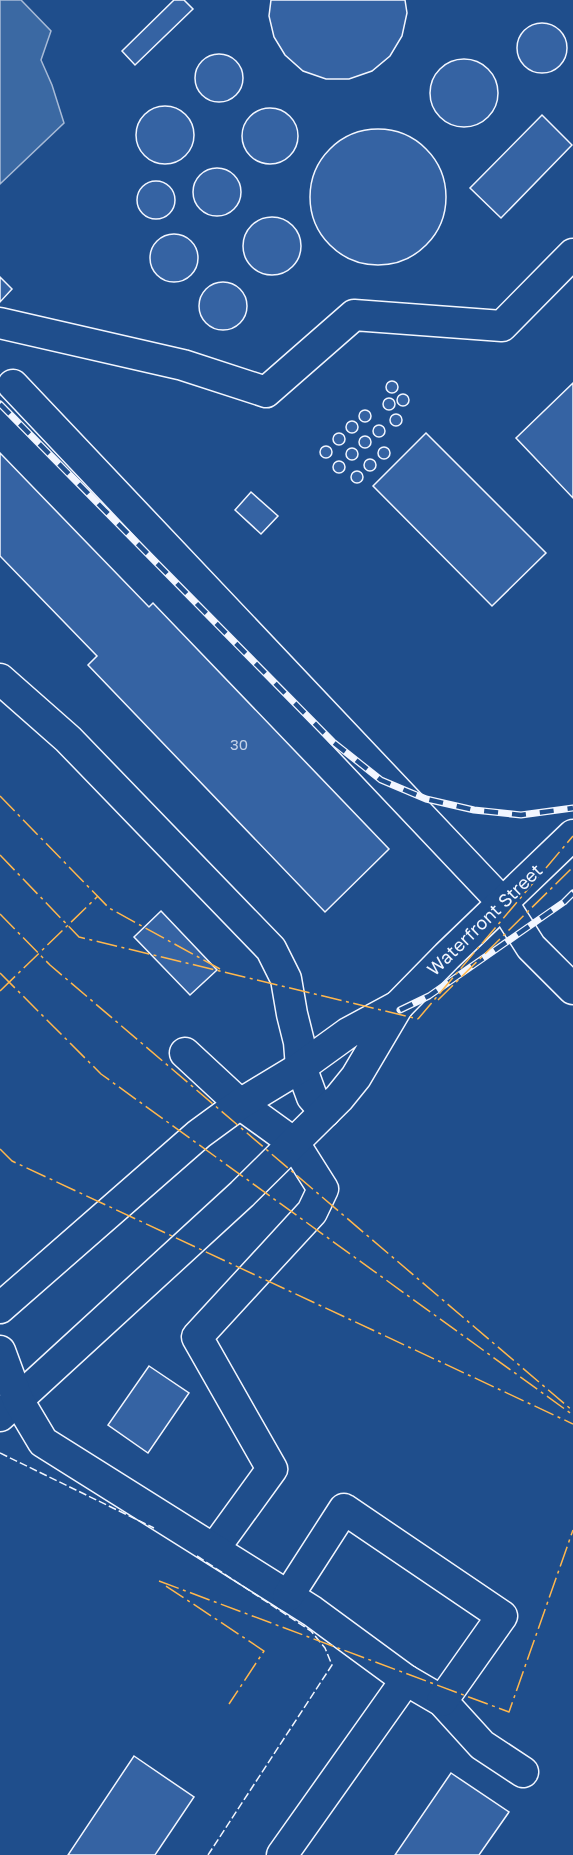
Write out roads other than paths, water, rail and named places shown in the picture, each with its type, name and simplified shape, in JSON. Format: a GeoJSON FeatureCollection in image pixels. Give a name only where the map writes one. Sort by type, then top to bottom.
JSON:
{"type":"FeatureCollection","features":[{"type":"Feature","properties":{"kind":"street"},"geometry":{"type":"LineString","coordinates":[[0,323],[183,365],[266,392],[354,315],[502,326],[573,254]]}},
{"type":"Feature","properties":{"kind":"street"},"geometry":{"type":"LineString","coordinates":[[13,384],[503,903],[531,947],[573,989]]}},
{"type":"Feature","properties":{"kind":"street"},"geometry":{"type":"LineString","coordinates":[[0,679],[68,739],[271,949],[286,979],[299,1042],[301,1067],[312,1097],[325,1112]]}},
{"type":"Feature","properties":{"kind":"street","name":"Waterfront Street"},"geometry":{"type":"LineString","coordinates":[[398,1006],[573,835]]}},
{"type":"Feature","properties":{"kind":"street"},"geometry":{"type":"LineString","coordinates":[[0,1308],[199,1134],[240,1104],[301,1067],[348,1033],[398,1006]]}},
{"type":"Feature","properties":{"kind":"street"},"geometry":{"type":"LineString","coordinates":[[9,1408],[242,1194],[325,1112],[356,1077],[398,1006]]}},
{"type":"Feature","properties":{"kind":"street"},"geometry":{"type":"LineString","coordinates":[[185,1053],[240,1104],[294,1143],[323,1190],[312,1212],[197,1337],[272,1470],[214,1549]]}},
{"type":"Feature","properties":{"kind":"street"},"geometry":{"type":"LineString","coordinates":[[0,1351],[9,1408],[43,1442],[312,1611],[406,1680],[442,1701],[482,1745],[523,1772]]}},
{"type":"Feature","properties":{"kind":"street"},"geometry":{"type":"LineString","coordinates":[[288,1596],[344,1509],[502,1616],[442,1701]]}},
{"type":"Feature","properties":{"kind":"street"},"geometry":{"type":"LineString","coordinates":[[282,1855],[406,1680]]}},
{"type":"Feature","properties":{"kind":"water"},"geometry":{"type":"Polygon","coordinates":[[[0,0],[21,0],[51,31],[41,60],[64,123],[0,184],[0,0]]]}},
{"type":"Feature","properties":{"kind":"railway"},"geometry":{"type":"LineString","coordinates":[[0,404],[333,742],[381,780],[426,799],[474,810],[521,815],[573,808]]}},
{"type":"Feature","properties":{"kind":"railway"},"geometry":{"type":"LineString","coordinates":[[400,1010],[429,996],[564,902],[573,893]]}}]}
